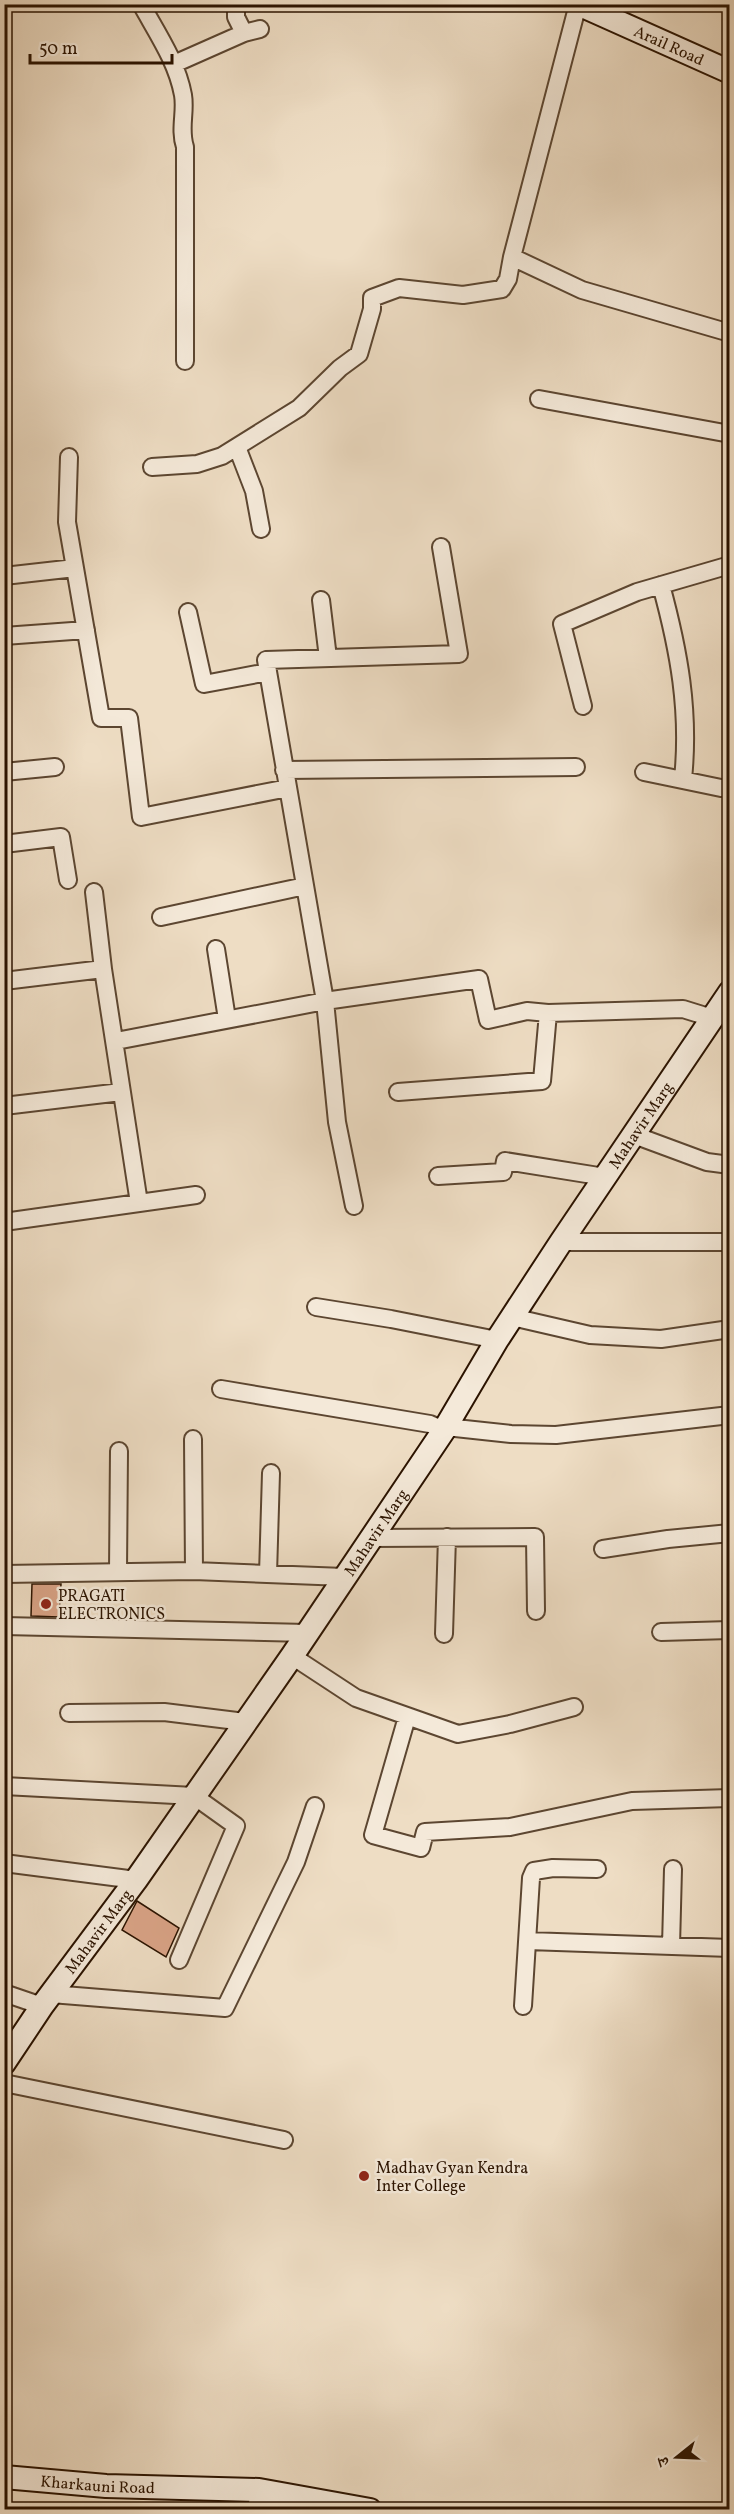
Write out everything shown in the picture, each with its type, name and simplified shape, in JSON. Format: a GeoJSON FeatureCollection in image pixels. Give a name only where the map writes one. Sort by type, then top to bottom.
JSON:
{"type":"FeatureCollection","features":[{"type":"Feature","properties":{"kind":"street"},"geometry":{"type":"LineString","coordinates":[[141,4],[174,64],[183,97],[181,136],[184,147],[185,361]]}},
{"type":"Feature","properties":{"kind":"street"},"geometry":{"type":"LineString","coordinates":[[174,64],[252,31],[236,17],[236,4]]}},
{"type":"Feature","properties":{"kind":"street"},"geometry":{"type":"LineString","coordinates":[[152,467],[196,464],[222,456],[298,408],[340,368],[359,354],[372,309],[372,298],[399,288],[463,295],[502,289],[508,279],[578,4]]}},
{"type":"Feature","properties":{"kind":"street","name":"Arail Road"},"geometry":{"type":"LineString","coordinates":[[578,4],[729,72]]}},
{"type":"Feature","properties":{"kind":"street"},"geometry":{"type":"LineString","coordinates":[[512,256],[582,290],[729,333]]}},
{"type":"Feature","properties":{"kind":"street"},"geometry":{"type":"LineString","coordinates":[[539,399],[729,434]]}},
{"type":"Feature","properties":{"kind":"street"},"geometry":{"type":"LineString","coordinates":[[237,447],[254,491],[261,529]]}},
{"type":"Feature","properties":{"kind":"street"},"geometry":{"type":"LineString","coordinates":[[69,457],[67,522],[101,718],[129,718],[141,817],[288,788]]}},
{"type":"Feature","properties":{"kind":"street"},"geometry":{"type":"LineString","coordinates":[[354,1206],[337,1122],[325,1001],[266,660],[459,654],[441,547]]}},
{"type":"Feature","properties":{"kind":"street"},"geometry":{"type":"LineString","coordinates":[[583,706],[562,624],[637,592],[729,565]]}},
{"type":"Feature","properties":{"kind":"street"},"geometry":{"type":"LineString","coordinates":[[4,576],[75,568]]}},
{"type":"Feature","properties":{"kind":"street"},"geometry":{"type":"LineString","coordinates":[[661,585],[674,633],[684,693],[687,743],[683,779]]}},
{"type":"Feature","properties":{"kind":"street"},"geometry":{"type":"LineString","coordinates":[[321,600],[328,658]]}},
{"type":"Feature","properties":{"kind":"street"},"geometry":{"type":"LineString","coordinates":[[188,612],[204,684],[268,672]]}},
{"type":"Feature","properties":{"kind":"street"},"geometry":{"type":"LineString","coordinates":[[4,636],[86,630]]}},
{"type":"Feature","properties":{"kind":"street"},"geometry":{"type":"LineString","coordinates":[[4,772],[55,767]]}},
{"type":"Feature","properties":{"kind":"street"},"geometry":{"type":"LineString","coordinates":[[284,770],[576,767]]}},
{"type":"Feature","properties":{"kind":"street"},"geometry":{"type":"LineString","coordinates":[[644,772],[721,788]]}},
{"type":"Feature","properties":{"kind":"street"},"geometry":{"type":"LineString","coordinates":[[4,844],[61,837],[68,880]]}},
{"type":"Feature","properties":{"kind":"street"},"geometry":{"type":"LineString","coordinates":[[161,917],[305,886]]}},
{"type":"Feature","properties":{"kind":"street"},"geometry":{"type":"LineString","coordinates":[[94,892],[116,1041],[121,1092],[139,1203]]}},
{"type":"Feature","properties":{"kind":"street"},"geometry":{"type":"LineString","coordinates":[[216,949],[227,1019]]}},
{"type":"Feature","properties":{"kind":"street"},"geometry":{"type":"LineString","coordinates":[[4,981],[104,969]]}},
{"type":"Feature","properties":{"kind":"street"},"geometry":{"type":"LineString","coordinates":[[116,1041],[325,1001],[479,979],[488,1020],[527,1011],[548,1013],[683,1009],[712,1018]]}},
{"type":"Feature","properties":{"kind":"street","name":"Mahavir Marg"},"geometry":{"type":"LineString","coordinates":[[4,2062],[46,2000],[136,1880],[292,1656],[445,1428],[497,1340],[561,1242],[729,992]]}},
{"type":"Feature","properties":{"kind":"street"},"geometry":{"type":"LineString","coordinates":[[398,1092],[542,1082],[548,1013]]}},
{"type":"Feature","properties":{"kind":"street"},"geometry":{"type":"LineString","coordinates":[[4,1106],[121,1092]]}},
{"type":"Feature","properties":{"kind":"street"},"geometry":{"type":"LineString","coordinates":[[634,1135],[707,1162],[729,1165]]}},
{"type":"Feature","properties":{"kind":"street"},"geometry":{"type":"LineString","coordinates":[[438,1176],[503,1172],[505,1161],[605,1177]]}},
{"type":"Feature","properties":{"kind":"street"},"geometry":{"type":"LineString","coordinates":[[4,1222],[196,1195]]}},
{"type":"Feature","properties":{"kind":"street"},"geometry":{"type":"LineString","coordinates":[[561,1242],[729,1242]]}},
{"type":"Feature","properties":{"kind":"street"},"geometry":{"type":"LineString","coordinates":[[316,1307],[391,1318],[497,1340]]}},
{"type":"Feature","properties":{"kind":"street"},"geometry":{"type":"LineString","coordinates":[[512,1317],[590,1335],[661,1338],[729,1329]]}},
{"type":"Feature","properties":{"kind":"street"},"geometry":{"type":"LineString","coordinates":[[220,1389],[445,1428],[511,1434],[556,1435],[729,1415]]}},
{"type":"Feature","properties":{"kind":"street"},"geometry":{"type":"LineString","coordinates":[[193,1439],[194,1571]]}},
{"type":"Feature","properties":{"kind":"street"},"geometry":{"type":"LineString","coordinates":[[118,1571],[119,1451]]}},
{"type":"Feature","properties":{"kind":"street"},"geometry":{"type":"LineString","coordinates":[[268,1574],[271,1473]]}},
{"type":"Feature","properties":{"kind":"street"},"geometry":{"type":"LineString","coordinates":[[603,1550],[668,1539],[729,1533]]}},
{"type":"Feature","properties":{"kind":"street"},"geometry":{"type":"LineString","coordinates":[[444,1634],[447,1537]]}},
{"type":"Feature","properties":{"kind":"street"},"geometry":{"type":"LineString","coordinates":[[371,1538],[535,1537],[536,1611]]}},
{"type":"Feature","properties":{"kind":"street"},"geometry":{"type":"LineString","coordinates":[[4,1574],[194,1571],[344,1577]]}},
{"type":"Feature","properties":{"kind":"street"},"geometry":{"type":"LineString","coordinates":[[4,1626],[307,1633]]}},
{"type":"Feature","properties":{"kind":"street"},"geometry":{"type":"LineString","coordinates":[[661,1632],[729,1630]]}},
{"type":"Feature","properties":{"kind":"street"},"geometry":{"type":"LineString","coordinates":[[292,1656],[356,1698],[458,1734],[510,1724],[574,1707]]}},
{"type":"Feature","properties":{"kind":"street"},"geometry":{"type":"LineString","coordinates":[[69,1713],[164,1712],[245,1722]]}},
{"type":"Feature","properties":{"kind":"street"},"geometry":{"type":"LineString","coordinates":[[407,1717],[373,1835],[421,1848],[425,1832],[510,1827],[632,1801],[729,1798]]}},
{"type":"Feature","properties":{"kind":"street"},"geometry":{"type":"LineString","coordinates":[[4,1786],[194,1796],[236,1826],[179,1960]]}},
{"type":"Feature","properties":{"kind":"street"},"geometry":{"type":"LineString","coordinates":[[4,1993],[46,2000],[225,2008],[296,1862],[315,1806]]}},
{"type":"Feature","properties":{"kind":"street"},"geometry":{"type":"LineString","coordinates":[[4,1863],[136,1880]]}},
{"type":"Feature","properties":{"kind":"street"},"geometry":{"type":"LineString","coordinates":[[523,2006],[531,1878],[534,1871],[553,1868],[597,1869]]}},
{"type":"Feature","properties":{"kind":"street"},"geometry":{"type":"LineString","coordinates":[[671,1946],[673,1869]]}},
{"type":"Feature","properties":{"kind":"street"},"geometry":{"type":"LineString","coordinates":[[528,1941],[729,1948]]}},
{"type":"Feature","properties":{"kind":"street"},"geometry":{"type":"LineString","coordinates":[[4,2083],[284,2140]]}},
{"type":"Feature","properties":{"kind":"street","name":"Kharkauni Road"},"geometry":{"type":"LineString","coordinates":[[4,2477],[370,2510]]}},
{"type":"Feature","properties":{"kind":"building","name":"PRAGATI ELECTRONICS"},"geometry":{"type":"Polygon","coordinates":[[[32,1584],[61,1584],[59,1617],[31,1616],[32,1584]]]}},
{"type":"Feature","properties":{"kind":"building"},"geometry":{"type":"Polygon","coordinates":[[[137,1901],[179,1928],[166,1957],[122,1930],[137,1901]]]}},
{"type":"Feature","properties":{"kind":"place","name":"PRAGATI ELECTRONICS"},"geometry":{"type":"Point","coordinates":[46,1604]}},
{"type":"Feature","properties":{"kind":"place","name":"Madhav Gyan Kendra Inter College"},"geometry":{"type":"Point","coordinates":[364,2176]}}]}
